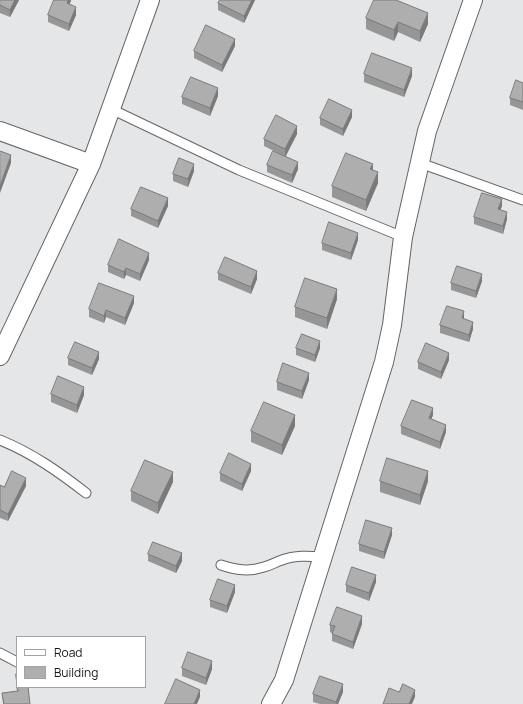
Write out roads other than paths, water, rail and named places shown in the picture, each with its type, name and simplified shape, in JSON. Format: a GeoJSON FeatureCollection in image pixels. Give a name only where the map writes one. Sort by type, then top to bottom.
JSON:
{"type":"FeatureCollection","features":[{"type":"Feature","properties":{"kind":"street"},"geometry":{"type":"LineString","coordinates":[[0,356],[91,164],[150,0]]}},
{"type":"Feature","properties":{"kind":"street"},"geometry":{"type":"LineString","coordinates":[[271,704],[284,680],[384,362],[392,325],[403,237],[427,131],[473,0]]}},
{"type":"Feature","properties":{"kind":"street"},"geometry":{"type":"LineString","coordinates":[[0,131],[91,164]]}},
{"type":"Feature","properties":{"kind":"lane"},"geometry":{"type":"LineString","coordinates":[[110,109],[239,170],[403,237]]}},
{"type":"Feature","properties":{"kind":"lane"},"geometry":{"type":"LineString","coordinates":[[420,163],[523,200]]}},
{"type":"Feature","properties":{"kind":"lane"},"geometry":{"type":"LineString","coordinates":[[0,440],[34,457],[58,472],[86,493]]}},
{"type":"Feature","properties":{"kind":"lane"},"geometry":{"type":"LineString","coordinates":[[221,565],[234,569],[253,570],[292,558],[306,556],[323,557]]}},
{"type":"Feature","properties":{"kind":"lane"},"geometry":{"type":"LineString","coordinates":[[0,653],[16,661]]}}]}
